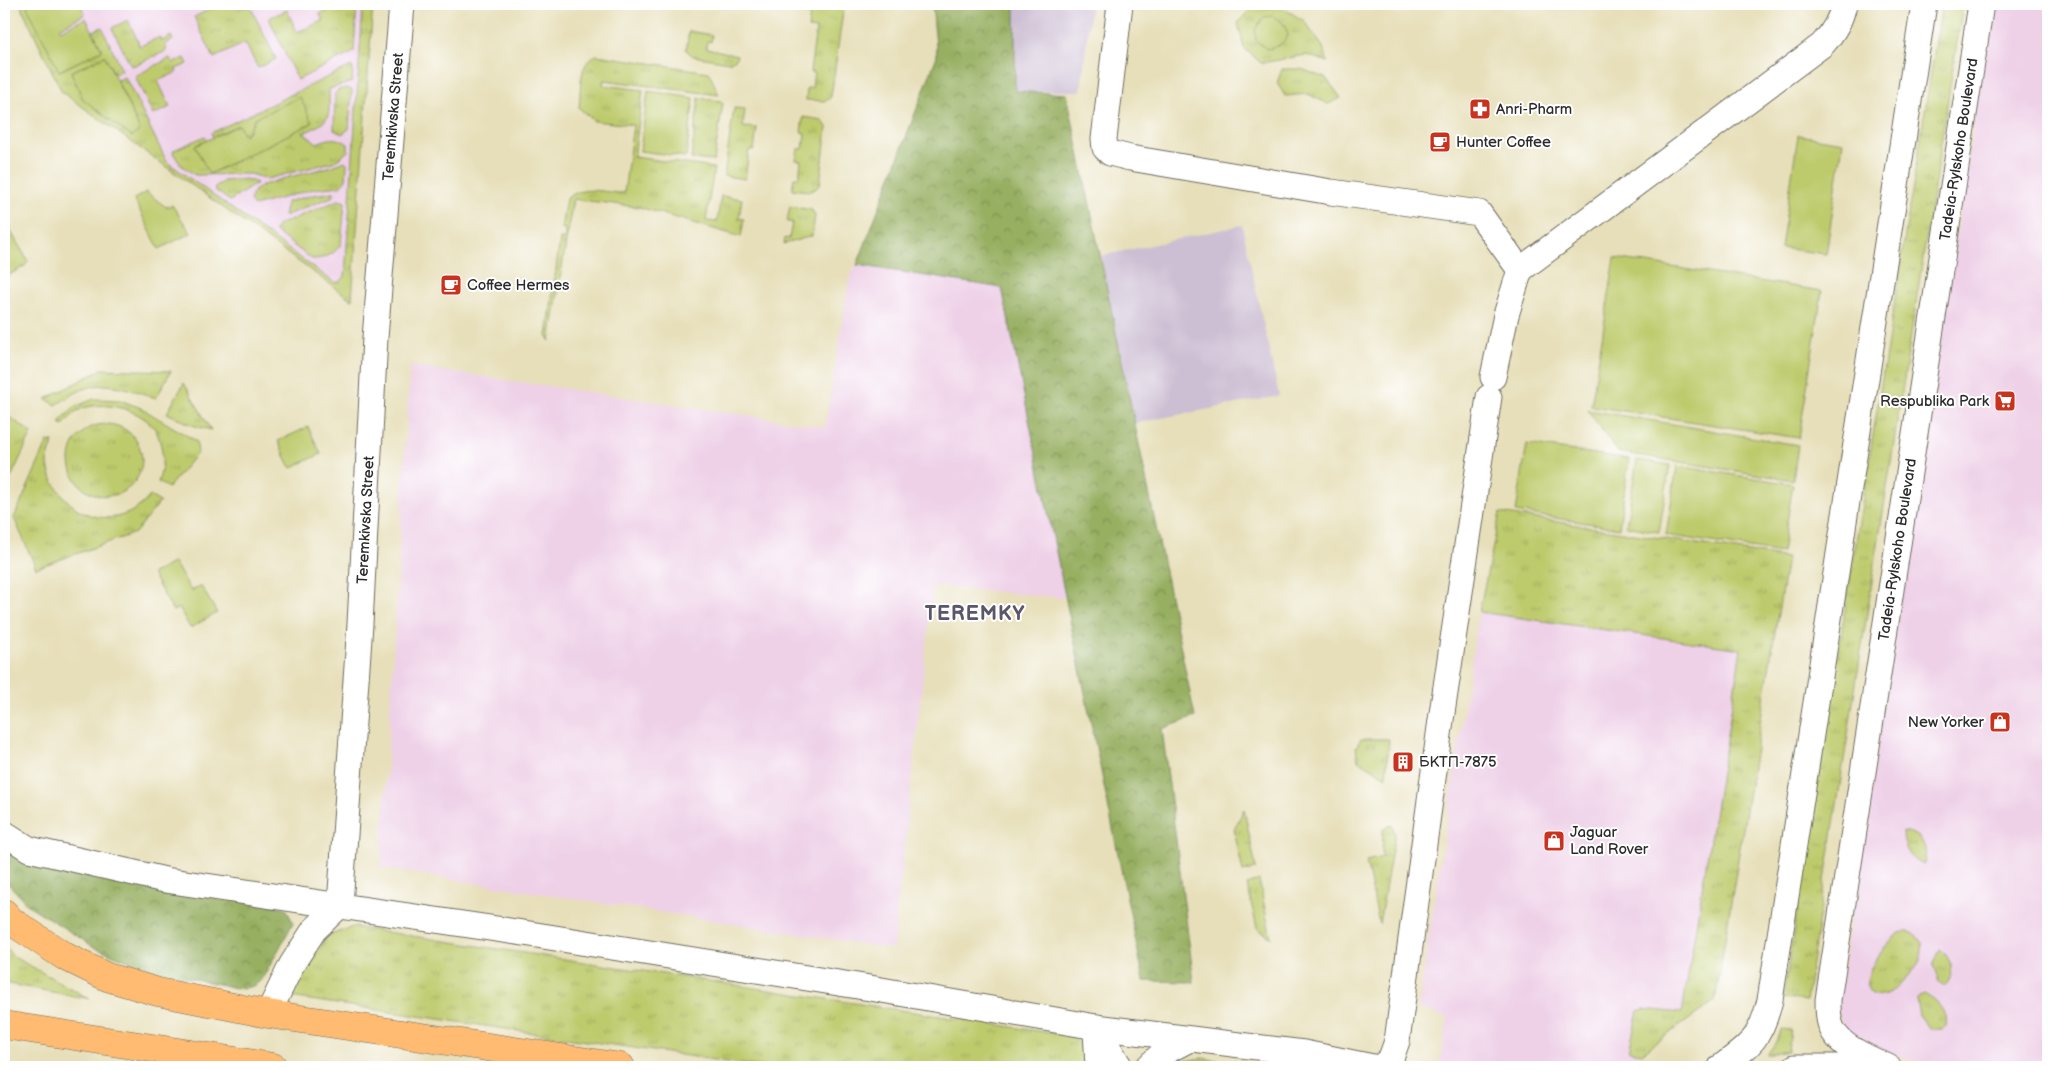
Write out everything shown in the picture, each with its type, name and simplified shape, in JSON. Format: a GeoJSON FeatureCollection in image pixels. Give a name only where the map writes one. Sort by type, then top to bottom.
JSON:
{"type":"FeatureCollection","features":[{"type":"Feature","properties":{"kind":"highway"},"geometry":{"type":"LineString","coordinates":[[4,914],[11,921],[64,956],[107,977],[158,992],[268,1014],[621,1067]]}},
{"type":"Feature","properties":{"kind":"highway"},"geometry":{"type":"LineString","coordinates":[[4,1025],[273,1067]]}},
{"type":"Feature","properties":{"kind":"street","name":"Teremkivska Street"},"geometry":{"type":"LineString","coordinates":[[340,905],[360,624],[375,338],[402,4]]}},
{"type":"Feature","properties":{"kind":"street"},"geometry":{"type":"LineString","coordinates":[[1120,4],[1104,139],[1104,148],[1110,153],[1331,192],[1479,213],[1520,270]]}},
{"type":"Feature","properties":{"kind":"street"},"geometry":{"type":"LineString","coordinates":[[1381,1067],[1392,1058],[1397,1041],[1441,720],[1491,387],[1506,316],[1520,270],[1822,45],[1830,36],[1839,20],[1844,4]]}},
{"type":"Feature","properties":{"kind":"street"},"geometry":{"type":"LineString","coordinates":[[1721,1067],[1749,1046],[1758,1034],[1765,1020],[1770,1000],[1924,4]]}},
{"type":"Feature","properties":{"kind":"street","name":"Tadeia-Rylskoho Boulevard"},"geometry":{"type":"LineString","coordinates":[[1888,1067],[1850,1048],[1839,1038],[1830,1025],[1828,1000],[1981,4]]}},
{"type":"Feature","properties":{"kind":"street"},"geometry":{"type":"LineString","coordinates":[[4,832],[29,849],[165,880],[340,905],[870,988],[1096,1027],[1304,1054],[1373,1067]]}},
{"type":"Feature","properties":{"kind":"street"},"geometry":{"type":"LineString","coordinates":[[268,1014],[292,964],[314,930],[340,905]]}},
{"type":"Feature","properties":{"kind":"street"},"geometry":{"type":"LineString","coordinates":[[1096,1027],[1098,1067]]}},
{"type":"Feature","properties":{"kind":"street"},"geometry":{"type":"LineString","coordinates":[[1096,1027],[1120,1067]]}},
{"type":"Feature","properties":{"kind":"street"},"geometry":{"type":"LineString","coordinates":[[1148,1067],[1163,1053],[1188,1040]]}},
{"type":"Feature","properties":{"kind":"street"},"geometry":{"type":"LineString","coordinates":[[1794,1067],[1842,1067]]}},
{"type":"Feature","properties":{"kind":"shaded area"},"geometry":{"type":"Polygon","coordinates":[[[20,4],[373,4],[352,300],[62,92],[20,4]]]}},
{"type":"Feature","properties":{"kind":"shaded area"},"geometry":{"type":"Polygon","coordinates":[[[1015,4],[1091,4],[1081,91],[1016,91],[1015,4]]]}},
{"type":"Feature","properties":{"kind":"shaded area"},"geometry":{"type":"Polygon","coordinates":[[[1992,4],[2048,4],[2048,1067],[1963,1067],[1879,1054],[1855,1043],[1836,1014],[1992,4]]]}},
{"type":"Feature","properties":{"kind":"shaded area"},"geometry":{"type":"Polygon","coordinates":[[[1242,225],[1279,396],[1135,423],[1101,256],[1242,225]]]}},
{"type":"Feature","properties":{"kind":"shaded area"},"geometry":{"type":"Polygon","coordinates":[[[857,265],[1002,288],[1066,598],[933,586],[893,949],[381,868],[410,366],[825,427],[850,276],[857,265]]]}},
{"type":"Feature","properties":{"kind":"shaded area"},"geometry":{"type":"Polygon","coordinates":[[[1500,513],[1787,558],[1715,1001],[1620,1067],[1439,1067],[1448,1018],[1418,1008],[1479,612],[1500,513]]]}},
{"type":"Feature","properties":{"kind":"green space"},"geometry":{"type":"Polygon","coordinates":[[[20,4],[26,4],[60,71],[102,50],[93,31],[102,27],[122,70],[114,74],[105,56],[71,72],[83,99],[140,130],[117,80],[125,77],[167,162],[335,283],[341,281],[345,276],[363,4],[373,4],[352,300],[62,92],[20,4]]]}},
{"type":"Feature","properties":{"kind":"green space"},"geometry":{"type":"Polygon","coordinates":[[[26,4],[80,4],[85,14],[59,28],[61,30],[86,18],[102,50],[59,71],[26,4]]]}},
{"type":"Feature","properties":{"kind":"green space"},"geometry":{"type":"Polygon","coordinates":[[[221,4],[236,4],[239,9],[249,4],[276,59],[258,68],[245,43],[214,58],[194,17],[221,4]]]}},
{"type":"Feature","properties":{"kind":"green space"},"geometry":{"type":"Polygon","coordinates":[[[332,4],[357,4],[354,52],[297,80],[269,18],[287,10],[297,32],[323,21],[320,14],[331,9],[332,4]]]}},
{"type":"Feature","properties":{"kind":"green space"},"geometry":{"type":"Polygon","coordinates":[[[806,4],[844,4],[831,97],[826,101],[806,100],[807,88],[812,88],[814,72],[810,72],[816,29],[808,28],[810,15],[802,14],[806,4]]]}},
{"type":"Feature","properties":{"kind":"green space"},"geometry":{"type":"Polygon","coordinates":[[[932,4],[1015,4],[1015,91],[1067,94],[1195,717],[1162,729],[1194,982],[1144,981],[1002,288],[857,265],[937,56],[932,4]]]}},
{"type":"Feature","properties":{"kind":"green space"},"geometry":{"type":"Polygon","coordinates":[[[1277,4],[1304,21],[1323,47],[1328,62],[1306,55],[1261,63],[1244,48],[1238,23],[1250,9],[1277,4]]]}},
{"type":"Feature","properties":{"kind":"green space"},"geometry":{"type":"Polygon","coordinates":[[[1942,4],[1963,4],[1806,1001],[1783,998],[1942,4]]]}},
{"type":"Feature","properties":{"kind":"green space"},"geometry":{"type":"Polygon","coordinates":[[[1273,16],[1283,23],[1288,34],[1280,44],[1267,49],[1256,41],[1255,29],[1264,17],[1273,16]]]}},
{"type":"Feature","properties":{"kind":"green space"},"geometry":{"type":"Polygon","coordinates":[[[128,20],[140,46],[160,37],[162,41],[171,36],[173,40],[166,44],[166,51],[131,66],[112,28],[128,20]]]}},
{"type":"Feature","properties":{"kind":"green space"},"geometry":{"type":"Polygon","coordinates":[[[689,31],[712,35],[711,42],[707,41],[706,48],[737,55],[736,59],[729,62],[693,56],[686,50],[689,31]]]}},
{"type":"Feature","properties":{"kind":"green space"},"geometry":{"type":"Polygon","coordinates":[[[597,55],[709,72],[719,95],[604,80],[603,85],[643,90],[634,157],[714,168],[706,221],[717,222],[721,196],[742,199],[739,218],[744,219],[741,237],[639,207],[573,199],[550,341],[547,336],[560,239],[565,239],[565,229],[561,228],[566,199],[573,194],[594,190],[624,193],[633,125],[594,121],[579,108],[583,70],[586,63],[597,55]]]}},
{"type":"Feature","properties":{"kind":"green space"},"geometry":{"type":"Polygon","coordinates":[[[105,56],[140,130],[132,137],[83,99],[71,72],[105,56]]]}},
{"type":"Feature","properties":{"kind":"green space"},"geometry":{"type":"Polygon","coordinates":[[[170,58],[173,63],[185,58],[188,64],[176,69],[177,72],[158,81],[170,107],[153,115],[135,76],[170,58]]]}},
{"type":"Feature","properties":{"kind":"green space"},"geometry":{"type":"Polygon","coordinates":[[[351,66],[353,68],[352,82],[329,89],[329,112],[325,121],[304,133],[317,143],[333,139],[348,144],[348,151],[336,161],[267,179],[250,174],[195,175],[181,165],[173,153],[174,150],[205,136],[207,140],[195,146],[210,174],[312,123],[255,118],[248,132],[243,135],[238,125],[213,137],[211,133],[351,66]]]}},
{"type":"Feature","properties":{"kind":"green space"},"geometry":{"type":"Polygon","coordinates":[[[1282,69],[1301,69],[1326,78],[1341,98],[1328,104],[1308,94],[1285,96],[1277,83],[1282,69]]]}},
{"type":"Feature","properties":{"kind":"green space"},"geometry":{"type":"Polygon","coordinates":[[[346,88],[352,90],[349,129],[342,134],[334,130],[335,94],[338,90],[346,88]]]}},
{"type":"Feature","properties":{"kind":"green space"},"geometry":{"type":"Polygon","coordinates":[[[648,91],[694,98],[686,157],[640,151],[648,91]]]}},
{"type":"Feature","properties":{"kind":"green space"},"geometry":{"type":"Polygon","coordinates":[[[300,97],[312,123],[209,174],[195,146],[239,125],[244,135],[248,132],[255,118],[300,97]]]}},
{"type":"Feature","properties":{"kind":"green space"},"geometry":{"type":"Polygon","coordinates":[[[699,98],[721,101],[723,103],[714,161],[691,159],[699,98]]]}},
{"type":"Feature","properties":{"kind":"green space"},"geometry":{"type":"Polygon","coordinates":[[[734,108],[745,109],[743,127],[757,128],[754,150],[749,150],[745,179],[724,176],[734,108]]]}},
{"type":"Feature","properties":{"kind":"green space"},"geometry":{"type":"Polygon","coordinates":[[[803,117],[822,120],[827,127],[820,184],[808,191],[792,189],[794,177],[799,177],[801,161],[796,160],[798,149],[803,149],[805,133],[801,132],[803,117]]]}},
{"type":"Feature","properties":{"kind":"green space"},"geometry":{"type":"Polygon","coordinates":[[[1798,135],[1843,142],[1826,254],[1781,248],[1798,135]]]}},
{"type":"Feature","properties":{"kind":"green space"},"geometry":{"type":"Polygon","coordinates":[[[345,161],[347,163],[346,179],[340,186],[313,189],[254,206],[250,201],[254,191],[261,186],[345,161]]]}},
{"type":"Feature","properties":{"kind":"green space"},"geometry":{"type":"Polygon","coordinates":[[[246,179],[257,183],[230,201],[215,190],[215,187],[224,181],[246,179]]]}},
{"type":"Feature","properties":{"kind":"green space"},"geometry":{"type":"Polygon","coordinates":[[[146,192],[166,207],[172,205],[191,233],[159,249],[134,199],[146,192]]]}},
{"type":"Feature","properties":{"kind":"green space"},"geometry":{"type":"Polygon","coordinates":[[[334,192],[334,196],[284,216],[287,202],[334,192]]]}},
{"type":"Feature","properties":{"kind":"green space"},"geometry":{"type":"Polygon","coordinates":[[[339,200],[345,202],[341,244],[328,256],[312,259],[274,231],[278,225],[339,200]]]}},
{"type":"Feature","properties":{"kind":"green space"},"geometry":{"type":"Polygon","coordinates":[[[790,206],[812,210],[815,216],[812,236],[784,244],[785,238],[789,239],[792,222],[787,222],[790,206]]]}},
{"type":"Feature","properties":{"kind":"green space"},"geometry":{"type":"Polygon","coordinates":[[[7,225],[28,261],[25,266],[4,278],[4,226],[7,225]]]}},
{"type":"Feature","properties":{"kind":"green space"},"geometry":{"type":"Polygon","coordinates":[[[1615,258],[1822,291],[1799,438],[1591,406],[1615,258]]]}},
{"type":"Feature","properties":{"kind":"green space"},"geometry":{"type":"Polygon","coordinates":[[[102,369],[171,371],[156,398],[122,387],[105,385],[83,389],[56,405],[46,399],[102,369]]]}},
{"type":"Feature","properties":{"kind":"green space"},"geometry":{"type":"Polygon","coordinates":[[[184,383],[211,430],[192,425],[167,413],[184,383]]]}},
{"type":"Feature","properties":{"kind":"green space"},"geometry":{"type":"Polygon","coordinates":[[[94,399],[120,400],[141,408],[196,441],[198,452],[168,488],[158,482],[162,458],[161,445],[157,433],[143,418],[121,408],[97,406],[86,407],[77,411],[63,425],[59,422],[75,407],[94,399]]]}},
{"type":"Feature","properties":{"kind":"green space"},"geometry":{"type":"Polygon","coordinates":[[[1588,410],[1798,445],[1793,480],[1618,452],[1588,410]]]}},
{"type":"Feature","properties":{"kind":"green space"},"geometry":{"type":"Polygon","coordinates":[[[4,413],[32,433],[4,492],[4,413]]]}},
{"type":"Feature","properties":{"kind":"green space"},"geometry":{"type":"Polygon","coordinates":[[[106,424],[126,430],[136,440],[142,460],[136,480],[126,490],[106,496],[86,490],[76,480],[70,460],[76,440],[86,430],[106,424]]]}},
{"type":"Feature","properties":{"kind":"green space"},"geometry":{"type":"Polygon","coordinates":[[[308,427],[321,454],[291,468],[278,441],[308,427]]]}},
{"type":"Feature","properties":{"kind":"green space"},"geometry":{"type":"Polygon","coordinates":[[[48,441],[53,442],[48,461],[52,478],[58,490],[70,504],[81,511],[105,518],[117,517],[129,513],[140,506],[150,496],[160,502],[135,533],[36,568],[14,518],[48,441]]]}},
{"type":"Feature","properties":{"kind":"green space"},"geometry":{"type":"Polygon","coordinates":[[[1527,444],[1629,459],[1619,528],[1516,512],[1527,444]]]}},
{"type":"Feature","properties":{"kind":"green space"},"geometry":{"type":"Polygon","coordinates":[[[1637,460],[1670,465],[1659,532],[1626,526],[1637,460]]]}},
{"type":"Feature","properties":{"kind":"green space"},"geometry":{"type":"Polygon","coordinates":[[[1677,466],[1793,484],[1782,553],[1666,535],[1677,466]]]}},
{"type":"Feature","properties":{"kind":"green space"},"geometry":{"type":"Polygon","coordinates":[[[1500,513],[1787,558],[1715,1001],[1642,1053],[1629,1051],[1638,1011],[1644,1009],[1682,1013],[1741,649],[1479,612],[1500,513]]]}},
{"type":"Feature","properties":{"kind":"green space"},"geometry":{"type":"Polygon","coordinates":[[[174,562],[191,591],[201,586],[217,613],[190,628],[179,608],[173,611],[152,574],[174,562]]]}},
{"type":"Feature","properties":{"kind":"green space"},"geometry":{"type":"Polygon","coordinates":[[[1361,739],[1389,739],[1386,777],[1358,760],[1356,747],[1361,739]]]}},
{"type":"Feature","properties":{"kind":"green space"},"geometry":{"type":"Polygon","coordinates":[[[1244,809],[1256,868],[1243,872],[1234,830],[1244,809]]]}},
{"type":"Feature","properties":{"kind":"green space"},"geometry":{"type":"Polygon","coordinates":[[[1392,825],[1395,833],[1379,924],[1366,861],[1382,857],[1383,828],[1392,825]]]}},
{"type":"Feature","properties":{"kind":"green space"},"geometry":{"type":"Polygon","coordinates":[[[1903,831],[1915,835],[1922,842],[1925,852],[1924,864],[1914,859],[1908,852],[1904,842],[1903,831]]]}},
{"type":"Feature","properties":{"kind":"green space"},"geometry":{"type":"Polygon","coordinates":[[[4,843],[286,908],[293,923],[262,980],[253,986],[241,989],[148,969],[94,947],[28,905],[4,879],[4,843]]]}},
{"type":"Feature","properties":{"kind":"green space"},"geometry":{"type":"Polygon","coordinates":[[[1259,880],[1271,938],[1257,928],[1247,885],[1259,880]]]}},
{"type":"Feature","properties":{"kind":"green space"},"geometry":{"type":"Polygon","coordinates":[[[353,927],[1071,1036],[1080,1044],[1089,1067],[762,1067],[290,997],[327,936],[353,927]]]}},
{"type":"Feature","properties":{"kind":"green space"},"geometry":{"type":"Polygon","coordinates":[[[1902,932],[1915,934],[1922,943],[1919,962],[1905,980],[1891,991],[1877,996],[1871,993],[1867,987],[1867,979],[1875,962],[1893,938],[1902,932]]]}},
{"type":"Feature","properties":{"kind":"green space"},"geometry":{"type":"Polygon","coordinates":[[[4,946],[14,957],[90,999],[4,983],[4,946]]]}},
{"type":"Feature","properties":{"kind":"green space"},"geometry":{"type":"Polygon","coordinates":[[[1940,949],[1947,957],[1951,967],[1951,977],[1945,986],[1939,982],[1933,966],[1940,949]]]}},
{"type":"Feature","properties":{"kind":"green space"},"geometry":{"type":"Polygon","coordinates":[[[1924,994],[1933,999],[1943,1011],[1945,1026],[1941,1029],[1930,1029],[1919,1015],[1916,1000],[1924,994]]]}},
{"type":"Feature","properties":{"kind":"green space"},"geometry":{"type":"Polygon","coordinates":[[[1781,1029],[1791,1030],[1788,1051],[1767,1055],[1778,1039],[1781,1029]]]}},
{"type":"Feature","properties":{"kind":"green space"},"geometry":{"type":"Polygon","coordinates":[[[1201,1058],[1263,1067],[1171,1067],[1179,1062],[1201,1058]]]}},
{"type":"Feature","properties":{"kind":"place","name":"Anri-Pharm"},"geometry":{"type":"Point","coordinates":[1480,109]}},
{"type":"Feature","properties":{"kind":"place","name":"Hunter Coffee"},"geometry":{"type":"Point","coordinates":[1440,142]}},
{"type":"Feature","properties":{"kind":"place","name":"Coffee Hermes"},"geometry":{"type":"Point","coordinates":[451,285]}},
{"type":"Feature","properties":{"kind":"place","name":"Respublika Park"},"geometry":{"type":"Point","coordinates":[2005,401]}},
{"type":"Feature","properties":{"kind":"place","name":"New Yorker"},"geometry":{"type":"Point","coordinates":[2000,722]}},
{"type":"Feature","properties":{"kind":"place","name":"БКТП-7875"},"geometry":{"type":"Point","coordinates":[1403,762]}},
{"type":"Feature","properties":{"kind":"place","name":"Jaguar Land Rover"},"geometry":{"type":"Point","coordinates":[1554,841]}},
{"type":"Feature","properties":{"kind":"district","name":"TEREMKY"},"geometry":{"type":"Point","coordinates":[975,613]}}]}
